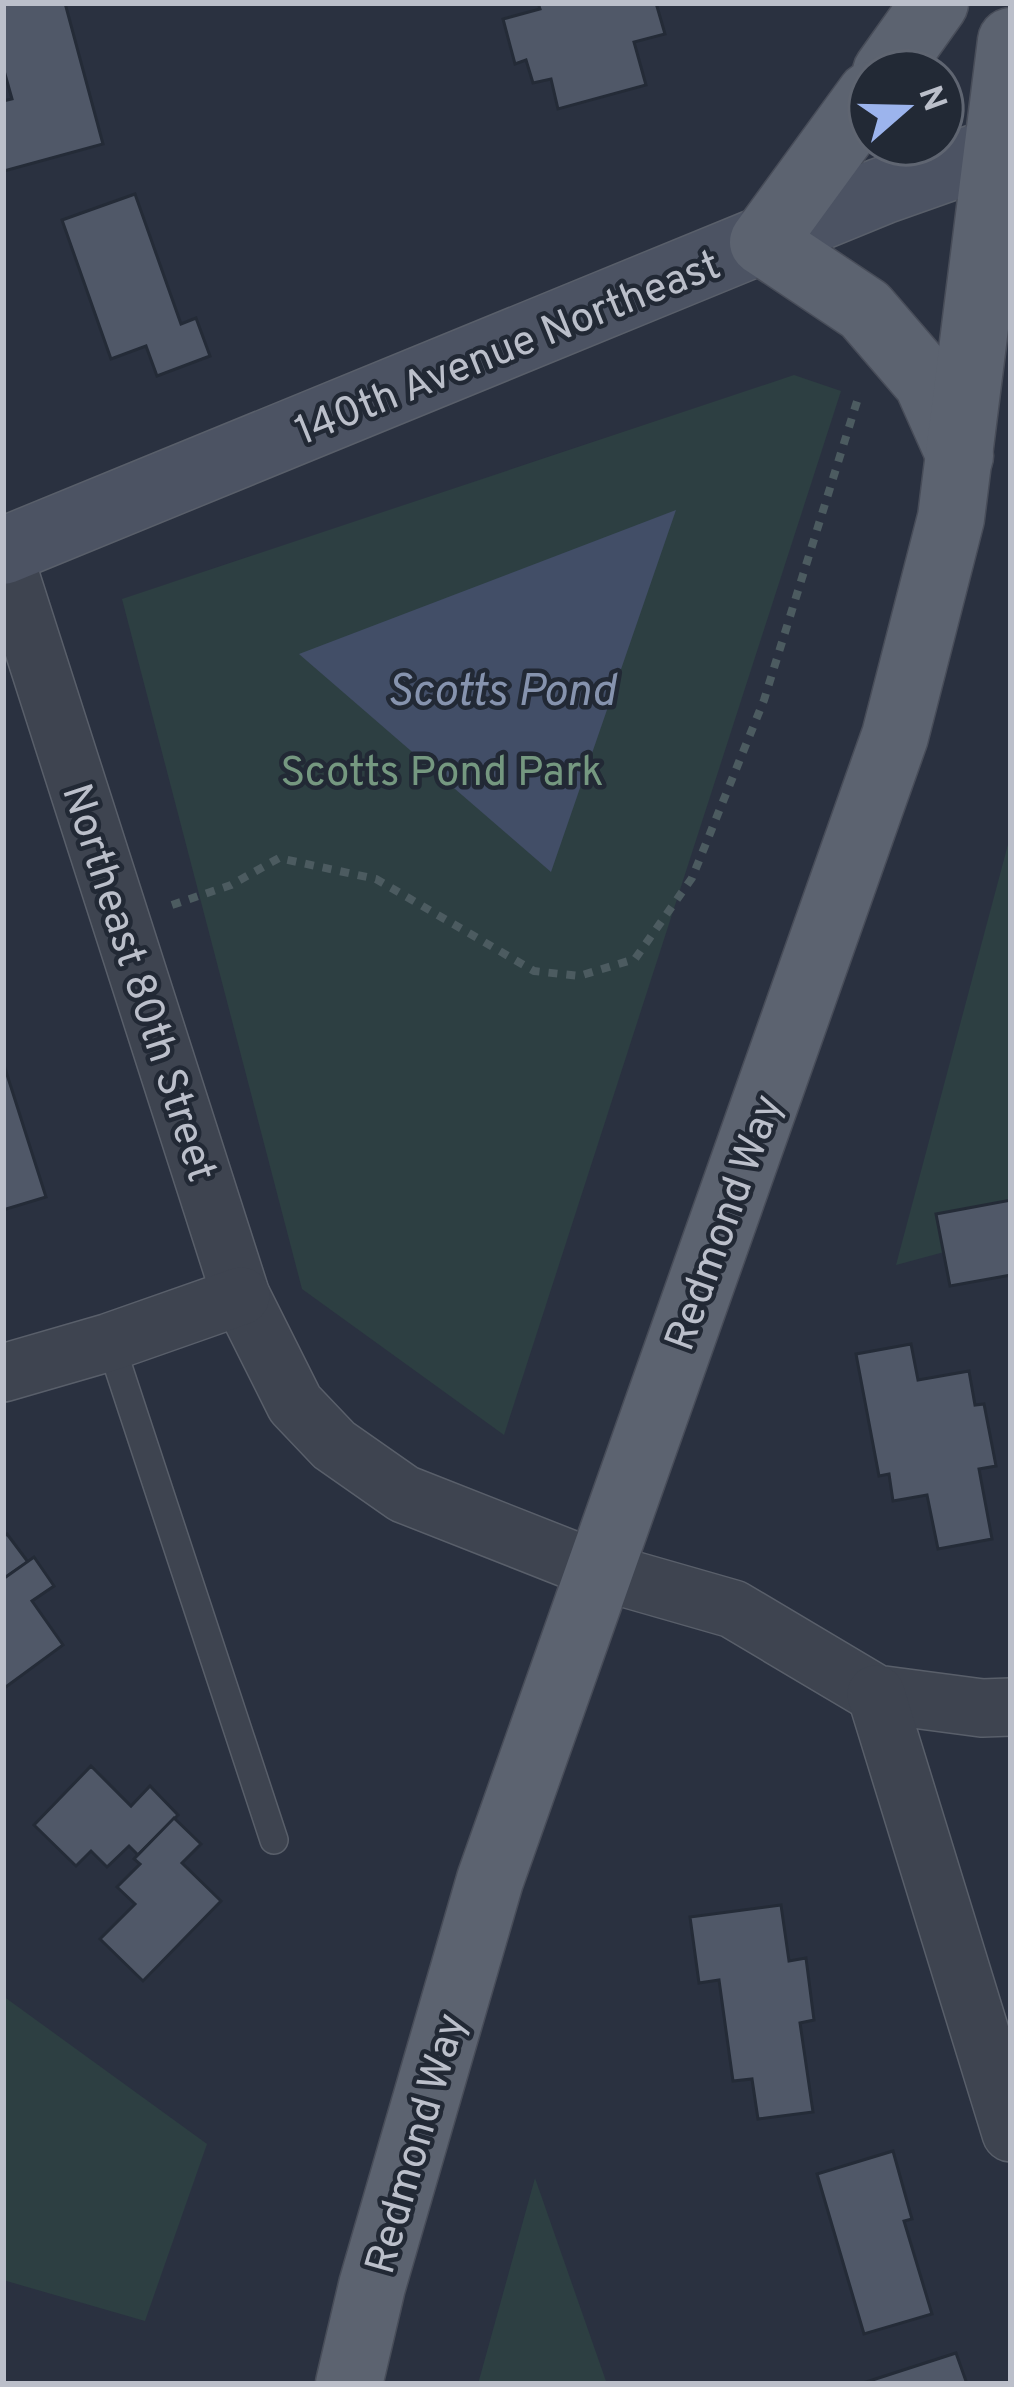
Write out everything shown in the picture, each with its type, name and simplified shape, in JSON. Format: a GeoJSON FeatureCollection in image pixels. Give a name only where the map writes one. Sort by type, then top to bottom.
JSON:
{"type":"FeatureCollection","features":[{"type":"Feature","properties":{"kind":"main road"},"geometry":{"type":"LineString","coordinates":[[903,48],[934,3]]}},
{"type":"Feature","properties":{"kind":"main road","name":"Redmond Way"},"geometry":{"type":"LineString","coordinates":[[350,2384],[372,2286],[490,1880],[895,736],[951,518],[1005,147],[1011,41]]}},
{"type":"Feature","properties":{"kind":"main road"},"geometry":{"type":"LineString","coordinates":[[846,127],[763,242],[866,310],[927,382],[960,456]]}},
{"type":"Feature","properties":{"kind":"main road","name":"140th Avenue Northeast"},"geometry":{"type":"LineString","coordinates":[[3,552],[882,191],[1005,147]]}},
{"type":"Feature","properties":{"kind":"street","name":"Northeast 80th Street"},"geometry":{"type":"LineString","coordinates":[[3,552],[242,1296],[295,1404],[334,1445],[404,1494],[597,1570],[733,1609],[876,1694]]}},
{"type":"Feature","properties":{"kind":"street"},"geometry":{"type":"LineString","coordinates":[[3,1373],[242,1296]]}},
{"type":"Feature","properties":{"kind":"street"},"geometry":{"type":"LineString","coordinates":[[1011,1707],[982,1708],[876,1694],[1011,2133]]}},
{"type":"Feature","properties":{"kind":"lane"},"geometry":{"type":"LineString","coordinates":[[110,1342],[274,1840]]}},
{"type":"Feature","properties":{"kind":"path"},"geometry":{"type":"LineString","coordinates":[[165,907],[231,885],[279,858],[376,879],[534,971],[579,976],[635,958],[692,878],[764,700],[862,387]]}},
{"type":"Feature","properties":{"kind":"green space","name":"Scotts Pond Park"},"geometry":{"type":"Polygon","coordinates":[[[794,375],[841,391],[504,1435],[302,1289],[122,599],[794,375]]]}},
{"type":"Feature","properties":{"kind":"green space"},"geometry":{"type":"Polygon","coordinates":[[[1011,833],[1011,1234],[896,1265],[1011,833]]]}},
{"type":"Feature","properties":{"kind":"green space"},"geometry":{"type":"Polygon","coordinates":[[[3,1996],[207,2144],[145,2321],[3,2280],[3,1996]]]}},
{"type":"Feature","properties":{"kind":"green space"},"geometry":{"type":"Polygon","coordinates":[[[535,2178],[607,2384],[478,2384],[535,2178]]]}},
{"type":"Feature","properties":{"kind":"water","name":"Scotts Pond"},"geometry":{"type":"Polygon","coordinates":[[[676,510],[551,872],[299,654],[676,510]]]}},
{"type":"Feature","properties":{"kind":"building"},"geometry":{"type":"Polygon","coordinates":[[[3,3],[65,3],[103,144],[4,171],[3,101],[12,99],[3,67],[3,3]]]}},
{"type":"Feature","properties":{"kind":"building"},"geometry":{"type":"Polygon","coordinates":[[[538,3],[656,3],[665,34],[634,42],[646,85],[558,109],[551,79],[533,83],[526,60],[515,64],[503,19],[540,9],[538,3]]]}},
{"type":"Feature","properties":{"kind":"building"},"geometry":{"type":"Polygon","coordinates":[[[135,194],[181,324],[196,318],[210,356],[157,376],[146,346],[111,359],[62,220],[135,194]]]}},
{"type":"Feature","properties":{"kind":"building"},"geometry":{"type":"Polygon","coordinates":[[[3,1062],[46,1197],[3,1210],[3,1062]]]}},
{"type":"Feature","properties":{"kind":"building"},"geometry":{"type":"Polygon","coordinates":[[[1011,1200],[1011,1275],[950,1286],[936,1214],[1011,1200]]]}},
{"type":"Feature","properties":{"kind":"building"},"geometry":{"type":"Polygon","coordinates":[[[911,1344],[918,1380],[969,1371],[975,1405],[984,1404],[996,1466],[979,1469],[992,1539],[938,1549],[927,1495],[893,1501],[889,1474],[879,1476],[856,1354],[911,1344]]]}},
{"type":"Feature","properties":{"kind":"building"},"geometry":{"type":"Polygon","coordinates":[[[7,1534],[28,1562],[3,1579],[3,1537],[7,1534]]]}},
{"type":"Feature","properties":{"kind":"building"},"geometry":{"type":"Polygon","coordinates":[[[34,1557],[54,1586],[32,1601],[63,1645],[3,1689],[3,1579],[34,1557]]]}},
{"type":"Feature","properties":{"kind":"building"},"geometry":{"type":"Polygon","coordinates":[[[91,1766],[131,1806],[150,1786],[178,1815],[138,1855],[129,1846],[107,1867],[91,1851],[76,1866],[34,1825],[91,1766]]]}},
{"type":"Feature","properties":{"kind":"building"},"geometry":{"type":"Polygon","coordinates":[[[174,1818],[201,1844],[182,1863],[221,1901],[143,1981],[100,1939],[135,1904],[117,1887],[140,1864],[134,1859],[174,1818]]]}},
{"type":"Feature","properties":{"kind":"building"},"geometry":{"type":"Polygon","coordinates":[[[781,1905],[789,1961],[806,1958],[814,2020],[800,2023],[813,2112],[758,2119],[752,2079],[733,2081],[719,1980],[699,1983],[690,1917],[781,1905]]]}},
{"type":"Feature","properties":{"kind":"building"},"geometry":{"type":"Polygon","coordinates":[[[893,2151],[912,2219],[904,2221],[932,2314],[864,2334],[817,2174],[893,2151]]]}},
{"type":"Feature","properties":{"kind":"building"},"geometry":{"type":"Polygon","coordinates":[[[956,2353],[967,2384],[860,2384],[956,2353]]]}}]}
